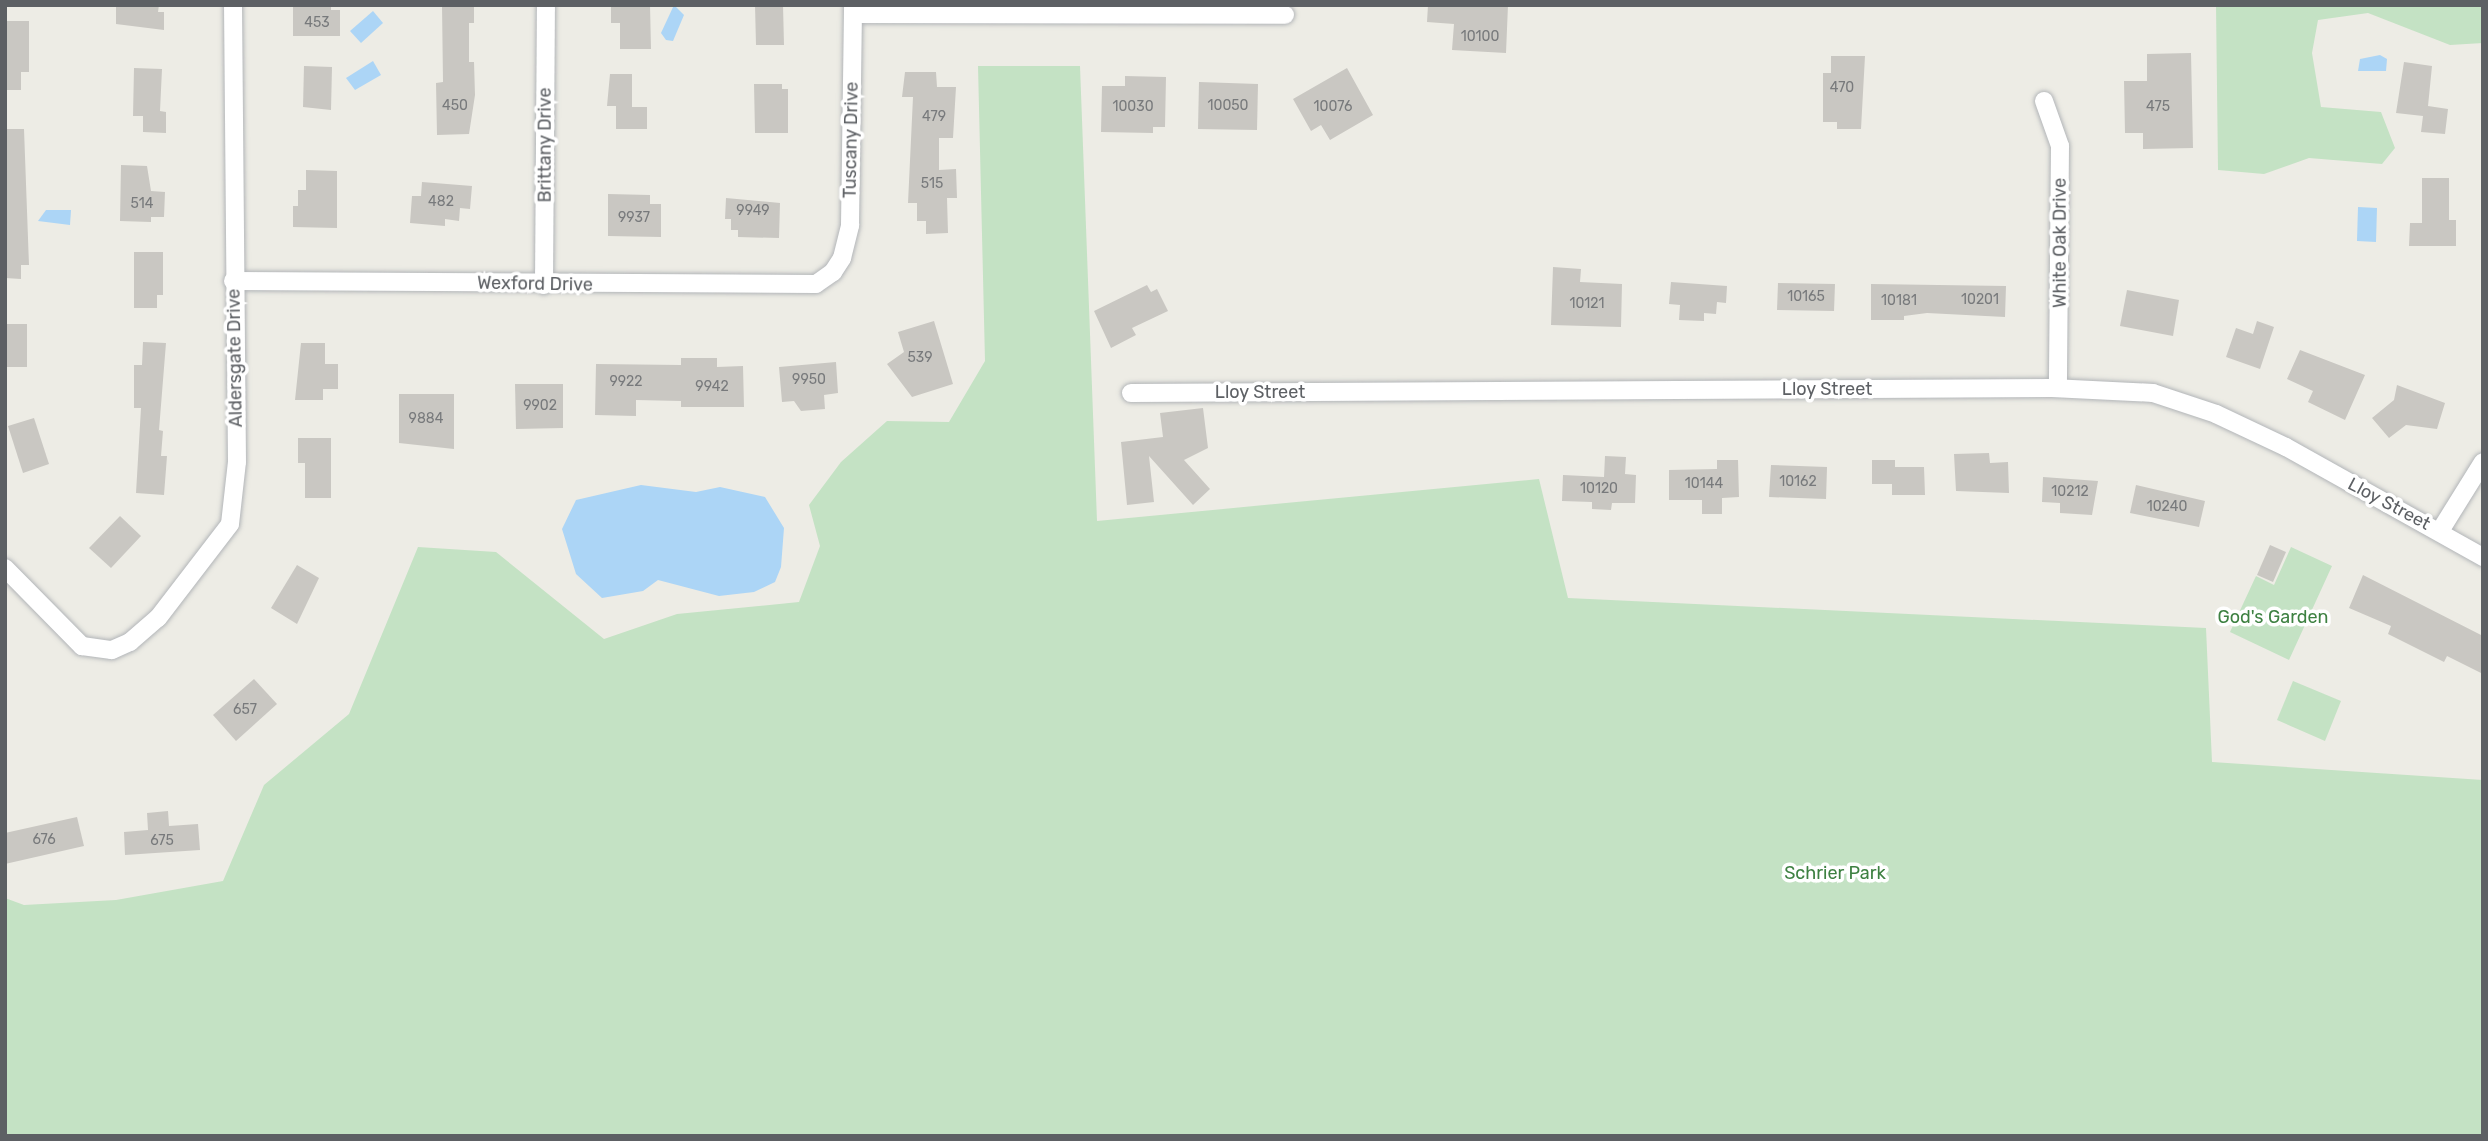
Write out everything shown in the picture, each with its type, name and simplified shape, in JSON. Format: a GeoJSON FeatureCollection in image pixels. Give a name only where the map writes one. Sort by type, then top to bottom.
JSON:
{"type":"FeatureCollection","features":[{"type":"Feature","properties":{"kind":"street","name":"Aldersgate Drive"},"geometry":{"type":"LineString","coordinates":[[5,568],[82,646],[100,651],[130,642],[158,618],[230,524],[237,484],[233,281],[233,5]]}},
{"type":"Feature","properties":{"kind":"street","name":"Brittany Drive"},"geometry":{"type":"LineString","coordinates":[[544,285],[546,5]]}},
{"type":"Feature","properties":{"kind":"street"},"geometry":{"type":"LineString","coordinates":[[853,10],[1285,15]]}},
{"type":"Feature","properties":{"kind":"street","name":"Tuscany Drive"},"geometry":{"type":"LineString","coordinates":[[833,272],[845,252],[850,225],[853,10]]}},
{"type":"Feature","properties":{"kind":"street","name":"White Oak Drive"},"geometry":{"type":"LineString","coordinates":[[2044,101],[2060,146],[2058,388]]}},
{"type":"Feature","properties":{"kind":"street","name":"Wexford Drive"},"geometry":{"type":"LineString","coordinates":[[233,281],[793,287],[816,284],[833,272]]}},
{"type":"Feature","properties":{"kind":"street","name":"Lloy Street"},"geometry":{"type":"LineString","coordinates":[[1131,393],[2058,388],[2153,393],[2216,414],[2286,447],[2483,557]]}},
{"type":"Feature","properties":{"kind":"street"},"geometry":{"type":"LineString","coordinates":[[2440,531],[2483,462]]}},
{"type":"Feature","properties":{"kind":"green space"},"geometry":{"type":"Polygon","coordinates":[[[2216,5],[2483,5],[2483,43],[2450,45],[2368,13],[2318,20],[2312,53],[2321,107],[2381,112],[2395,148],[2382,164],[2309,158],[2264,174],[2218,170],[2216,5]]]}},
{"type":"Feature","properties":{"kind":"green space","name":"Schrier Park"},"geometry":{"type":"Polygon","coordinates":[[[978,66],[1080,66],[1097,521],[1539,479],[1568,598],[2206,628],[2212,762],[2483,780],[2483,1136],[5,1136],[5,898],[24,905],[116,900],[223,881],[264,785],[349,714],[418,547],[496,552],[604,639],[677,614],[799,602],[820,546],[809,505],[841,462],[887,421],[949,422],[985,361],[978,66]]]}},
{"type":"Feature","properties":{"kind":"green space","name":"God's Garden"},"geometry":{"type":"Polygon","coordinates":[[[2291,547],[2332,566],[2289,660],[2230,632],[2256,576],[2274,585],[2291,547]]]}},
{"type":"Feature","properties":{"kind":"green space"},"geometry":{"type":"Polygon","coordinates":[[[2293,681],[2341,701],[2325,741],[2277,720],[2293,681]]]}},
{"type":"Feature","properties":{"kind":"water"},"geometry":{"type":"Polygon","coordinates":[[[674,5],[684,15],[673,41],[666,40],[661,33],[674,5]]]}},
{"type":"Feature","properties":{"kind":"water"},"geometry":{"type":"Polygon","coordinates":[[[373,11],[383,23],[361,43],[350,31],[373,11]]]}},
{"type":"Feature","properties":{"kind":"water"},"geometry":{"type":"Polygon","coordinates":[[[2380,55],[2387,59],[2386,71],[2358,71],[2360,59],[2380,55]]]}},
{"type":"Feature","properties":{"kind":"water"},"geometry":{"type":"Polygon","coordinates":[[[373,61],[381,75],[355,90],[346,78],[373,61]]]}},
{"type":"Feature","properties":{"kind":"water"},"geometry":{"type":"Polygon","coordinates":[[[2358,207],[2377,208],[2376,242],[2357,241],[2358,207]]]}},
{"type":"Feature","properties":{"kind":"water"},"geometry":{"type":"Polygon","coordinates":[[[46,210],[71,210],[70,225],[38,221],[46,210]]]}},
{"type":"Feature","properties":{"kind":"water"},"geometry":{"type":"Polygon","coordinates":[[[641,485],[696,492],[720,487],[765,497],[784,528],[781,567],[775,582],[754,592],[719,596],[658,580],[643,591],[602,598],[576,574],[562,529],[576,500],[641,485]]]}},
{"type":"Feature","properties":{"kind":"building"},"geometry":{"type":"Polygon","coordinates":[[[159,5],[158,12],[164,12],[164,30],[116,24],[116,7],[159,5]]]}},
{"type":"Feature","properties":{"kind":"building"},"geometry":{"type":"Polygon","coordinates":[[[293,5],[331,5],[331,10],[340,10],[340,36],[293,36],[293,5]]]}},
{"type":"Feature","properties":{"kind":"building"},"geometry":{"type":"Polygon","coordinates":[[[442,5],[474,5],[474,23],[469,23],[469,62],[474,62],[475,95],[469,134],[437,135],[436,83],[443,82],[442,5]]]}},
{"type":"Feature","properties":{"kind":"building"},"geometry":{"type":"Polygon","coordinates":[[[611,5],[650,5],[651,49],[620,49],[620,23],[611,23],[611,5]]]}},
{"type":"Feature","properties":{"kind":"building"},"geometry":{"type":"Polygon","coordinates":[[[755,5],[783,5],[784,45],[756,45],[755,5]]]}},
{"type":"Feature","properties":{"kind":"building"},"geometry":{"type":"Polygon","coordinates":[[[1428,5],[1508,5],[1506,53],[1452,50],[1454,24],[1427,22],[1428,5]]]}},
{"type":"Feature","properties":{"kind":"building"},"geometry":{"type":"Polygon","coordinates":[[[5,21],[29,21],[29,72],[21,72],[21,90],[5,90],[5,21]]]}},
{"type":"Feature","properties":{"kind":"building"},"geometry":{"type":"Polygon","coordinates":[[[2191,53],[2193,148],[2143,149],[2143,133],[2125,133],[2124,81],[2147,81],[2147,54],[2191,53]]]}},
{"type":"Feature","properties":{"kind":"building"},"geometry":{"type":"Polygon","coordinates":[[[1831,56],[1865,56],[1861,129],[1837,129],[1837,122],[1823,122],[1823,73],[1831,73],[1831,56]]]}},
{"type":"Feature","properties":{"kind":"building"},"geometry":{"type":"Polygon","coordinates":[[[2404,62],[2432,66],[2428,106],[2448,109],[2445,134],[2421,132],[2423,116],[2396,113],[2404,62]]]}},
{"type":"Feature","properties":{"kind":"building"},"geometry":{"type":"Polygon","coordinates":[[[304,66],[332,67],[331,110],[303,107],[304,66]]]}},
{"type":"Feature","properties":{"kind":"building"},"geometry":{"type":"Polygon","coordinates":[[[134,68],[162,69],[160,111],[166,112],[166,133],[143,132],[143,116],[133,116],[134,68]]]}},
{"type":"Feature","properties":{"kind":"building"},"geometry":{"type":"Polygon","coordinates":[[[1347,68],[1373,115],[1330,140],[1321,125],[1311,131],[1293,99],[1347,68]]]}},
{"type":"Feature","properties":{"kind":"building"},"geometry":{"type":"Polygon","coordinates":[[[905,72],[936,72],[937,87],[956,87],[953,138],[939,138],[939,170],[956,169],[957,198],[947,198],[948,233],[926,234],[926,221],[917,221],[917,203],[908,203],[913,97],[902,97],[905,72]]]}},
{"type":"Feature","properties":{"kind":"building"},"geometry":{"type":"Polygon","coordinates":[[[610,74],[632,74],[632,107],[647,107],[647,129],[616,129],[616,106],[607,106],[610,74]]]}},
{"type":"Feature","properties":{"kind":"building"},"geometry":{"type":"Polygon","coordinates":[[[1125,76],[1166,77],[1165,127],[1153,127],[1153,133],[1101,132],[1102,86],[1125,86],[1125,76]]]}},
{"type":"Feature","properties":{"kind":"building"},"geometry":{"type":"Polygon","coordinates":[[[1199,82],[1258,84],[1257,130],[1198,129],[1199,82]]]}},
{"type":"Feature","properties":{"kind":"building"},"geometry":{"type":"Polygon","coordinates":[[[754,84],[782,84],[782,89],[788,89],[788,133],[755,133],[754,84]]]}},
{"type":"Feature","properties":{"kind":"building"},"geometry":{"type":"Polygon","coordinates":[[[5,129],[24,129],[29,265],[21,265],[21,279],[5,278],[5,129]]]}},
{"type":"Feature","properties":{"kind":"building"},"geometry":{"type":"Polygon","coordinates":[[[121,165],[147,166],[151,191],[165,192],[164,217],[151,217],[151,222],[120,221],[121,165]]]}},
{"type":"Feature","properties":{"kind":"building"},"geometry":{"type":"Polygon","coordinates":[[[306,170],[337,171],[337,228],[293,227],[293,206],[298,206],[298,190],[306,190],[306,170]]]}},
{"type":"Feature","properties":{"kind":"building"},"geometry":{"type":"Polygon","coordinates":[[[2422,178],[2449,178],[2449,220],[2456,220],[2456,246],[2409,246],[2410,223],[2422,223],[2422,178]]]}},
{"type":"Feature","properties":{"kind":"building"},"geometry":{"type":"Polygon","coordinates":[[[422,182],[472,186],[470,209],[460,208],[459,221],[445,219],[445,226],[410,223],[412,196],[421,196],[422,182]]]}},
{"type":"Feature","properties":{"kind":"building"},"geometry":{"type":"Polygon","coordinates":[[[608,194],[650,195],[650,204],[661,204],[661,237],[608,236],[608,194]]]}},
{"type":"Feature","properties":{"kind":"building"},"geometry":{"type":"Polygon","coordinates":[[[726,198],[780,203],[779,238],[738,237],[738,230],[731,230],[731,219],[725,219],[726,198]]]}},
{"type":"Feature","properties":{"kind":"building"},"geometry":{"type":"Polygon","coordinates":[[[134,252],[163,252],[163,295],[157,295],[157,308],[134,308],[134,252]]]}},
{"type":"Feature","properties":{"kind":"building"},"geometry":{"type":"Polygon","coordinates":[[[1553,267],[1581,269],[1580,282],[1622,284],[1621,327],[1551,325],[1553,267]]]}},
{"type":"Feature","properties":{"kind":"building"},"geometry":{"type":"Polygon","coordinates":[[[1671,282],[1727,286],[1726,303],[1717,302],[1716,314],[1704,313],[1704,321],[1679,320],[1680,305],[1669,304],[1671,282]]]}},
{"type":"Feature","properties":{"kind":"building"},"geometry":{"type":"Polygon","coordinates":[[[1778,283],[1835,284],[1834,311],[1777,310],[1778,283]]]}},
{"type":"Feature","properties":{"kind":"building"},"geometry":{"type":"Polygon","coordinates":[[[1871,284],[2006,286],[2005,317],[1927,313],[1904,316],[1904,320],[1871,320],[1871,284]]]}},
{"type":"Feature","properties":{"kind":"building"},"geometry":{"type":"Polygon","coordinates":[[[1147,285],[1151,292],[1157,289],[1168,311],[1132,328],[1136,335],[1111,348],[1094,311],[1147,285]]]}},
{"type":"Feature","properties":{"kind":"building"},"geometry":{"type":"Polygon","coordinates":[[[2127,290],[2179,300],[2173,336],[2120,326],[2127,290]]]}},
{"type":"Feature","properties":{"kind":"building"},"geometry":{"type":"Polygon","coordinates":[[[934,321],[953,384],[912,397],[887,364],[904,352],[898,332],[934,321]]]}},
{"type":"Feature","properties":{"kind":"building"},"geometry":{"type":"Polygon","coordinates":[[[2257,321],[2274,327],[2260,369],[2226,357],[2236,328],[2253,334],[2257,321]]]}},
{"type":"Feature","properties":{"kind":"building"},"geometry":{"type":"Polygon","coordinates":[[[5,324],[27,324],[27,367],[5,367],[5,324]]]}},
{"type":"Feature","properties":{"kind":"building"},"geometry":{"type":"Polygon","coordinates":[[[143,342],[166,343],[159,430],[163,431],[161,456],[167,456],[164,495],[136,493],[141,408],[134,408],[134,365],[142,365],[143,342]]]}},
{"type":"Feature","properties":{"kind":"building"},"geometry":{"type":"Polygon","coordinates":[[[301,343],[325,343],[325,364],[338,364],[338,389],[323,389],[323,400],[295,400],[301,343]]]}},
{"type":"Feature","properties":{"kind":"building"},"geometry":{"type":"Polygon","coordinates":[[[2300,350],[2365,375],[2345,420],[2308,402],[2313,391],[2287,379],[2300,350]]]}},
{"type":"Feature","properties":{"kind":"building"},"geometry":{"type":"Polygon","coordinates":[[[681,358],[717,358],[717,367],[743,366],[744,407],[681,407],[681,401],[636,400],[636,416],[595,415],[596,364],[681,365],[681,358]]]}},
{"type":"Feature","properties":{"kind":"building"},"geometry":{"type":"Polygon","coordinates":[[[836,362],[838,393],[824,395],[825,409],[801,411],[794,401],[782,402],[779,367],[836,362]]]}},
{"type":"Feature","properties":{"kind":"building"},"geometry":{"type":"Polygon","coordinates":[[[515,384],[563,384],[563,428],[516,429],[515,384]]]}},
{"type":"Feature","properties":{"kind":"building"},"geometry":{"type":"Polygon","coordinates":[[[2397,385],[2445,403],[2437,429],[2406,425],[2389,438],[2372,418],[2394,400],[2397,385]]]}},
{"type":"Feature","properties":{"kind":"building"},"geometry":{"type":"Polygon","coordinates":[[[399,394],[454,394],[454,449],[399,443],[399,394]]]}},
{"type":"Feature","properties":{"kind":"building"},"geometry":{"type":"Polygon","coordinates":[[[1203,408],[1208,448],[1184,460],[1210,489],[1193,505],[1149,456],[1154,502],[1127,505],[1121,442],[1163,437],[1160,413],[1203,408]]]}},
{"type":"Feature","properties":{"kind":"building"},"geometry":{"type":"Polygon","coordinates":[[[34,418],[49,464],[23,473],[8,426],[34,418]]]}},
{"type":"Feature","properties":{"kind":"building"},"geometry":{"type":"Polygon","coordinates":[[[298,438],[331,438],[331,498],[305,498],[305,463],[298,463],[298,438]]]}},
{"type":"Feature","properties":{"kind":"building"},"geometry":{"type":"Polygon","coordinates":[[[1989,453],[1990,463],[2008,462],[2009,493],[1956,491],[1954,454],[1989,453]]]}},
{"type":"Feature","properties":{"kind":"building"},"geometry":{"type":"Polygon","coordinates":[[[1605,456],[1626,457],[1625,474],[1636,475],[1635,503],[1612,503],[1611,510],[1592,509],[1592,502],[1562,501],[1563,475],[1604,477],[1605,456]]]}},
{"type":"Feature","properties":{"kind":"building"},"geometry":{"type":"Polygon","coordinates":[[[1717,460],[1738,460],[1739,497],[1722,498],[1722,514],[1702,514],[1702,500],[1669,500],[1669,470],[1717,469],[1717,460]]]}},
{"type":"Feature","properties":{"kind":"building"},"geometry":{"type":"Polygon","coordinates":[[[1872,460],[1895,460],[1895,467],[1924,467],[1925,495],[1892,495],[1892,484],[1872,484],[1872,460]]]}},
{"type":"Feature","properties":{"kind":"building"},"geometry":{"type":"Polygon","coordinates":[[[1771,465],[1827,467],[1826,499],[1769,497],[1771,465]]]}},
{"type":"Feature","properties":{"kind":"building"},"geometry":{"type":"Polygon","coordinates":[[[2043,477],[2098,481],[2092,515],[2060,513],[2060,503],[2042,502],[2043,477]]]}},
{"type":"Feature","properties":{"kind":"building"},"geometry":{"type":"Polygon","coordinates":[[[2136,485],[2205,501],[2199,527],[2130,513],[2136,485]]]}},
{"type":"Feature","properties":{"kind":"building"},"geometry":{"type":"Polygon","coordinates":[[[120,516],[141,536],[111,568],[89,548],[120,516]]]}},
{"type":"Feature","properties":{"kind":"building"},"geometry":{"type":"Polygon","coordinates":[[[2270,545],[2286,552],[2273,582],[2257,575],[2270,545]]]}},
{"type":"Feature","properties":{"kind":"building"},"geometry":{"type":"Polygon","coordinates":[[[297,565],[319,578],[297,624],[271,608],[297,565]]]}},
{"type":"Feature","properties":{"kind":"building"},"geometry":{"type":"Polygon","coordinates":[[[2363,575],[2483,636],[2483,674],[2447,656],[2444,662],[2388,634],[2391,626],[2349,608],[2363,575]]]}},
{"type":"Feature","properties":{"kind":"building"},"geometry":{"type":"Polygon","coordinates":[[[254,679],[277,704],[236,741],[213,715],[254,679]]]}},
{"type":"Feature","properties":{"kind":"building"},"geometry":{"type":"Polygon","coordinates":[[[168,811],[169,826],[198,824],[200,850],[125,855],[124,832],[148,830],[147,813],[168,811]]]}},
{"type":"Feature","properties":{"kind":"building"},"geometry":{"type":"Polygon","coordinates":[[[77,817],[84,846],[5,864],[5,833],[77,817]]]}}]}
